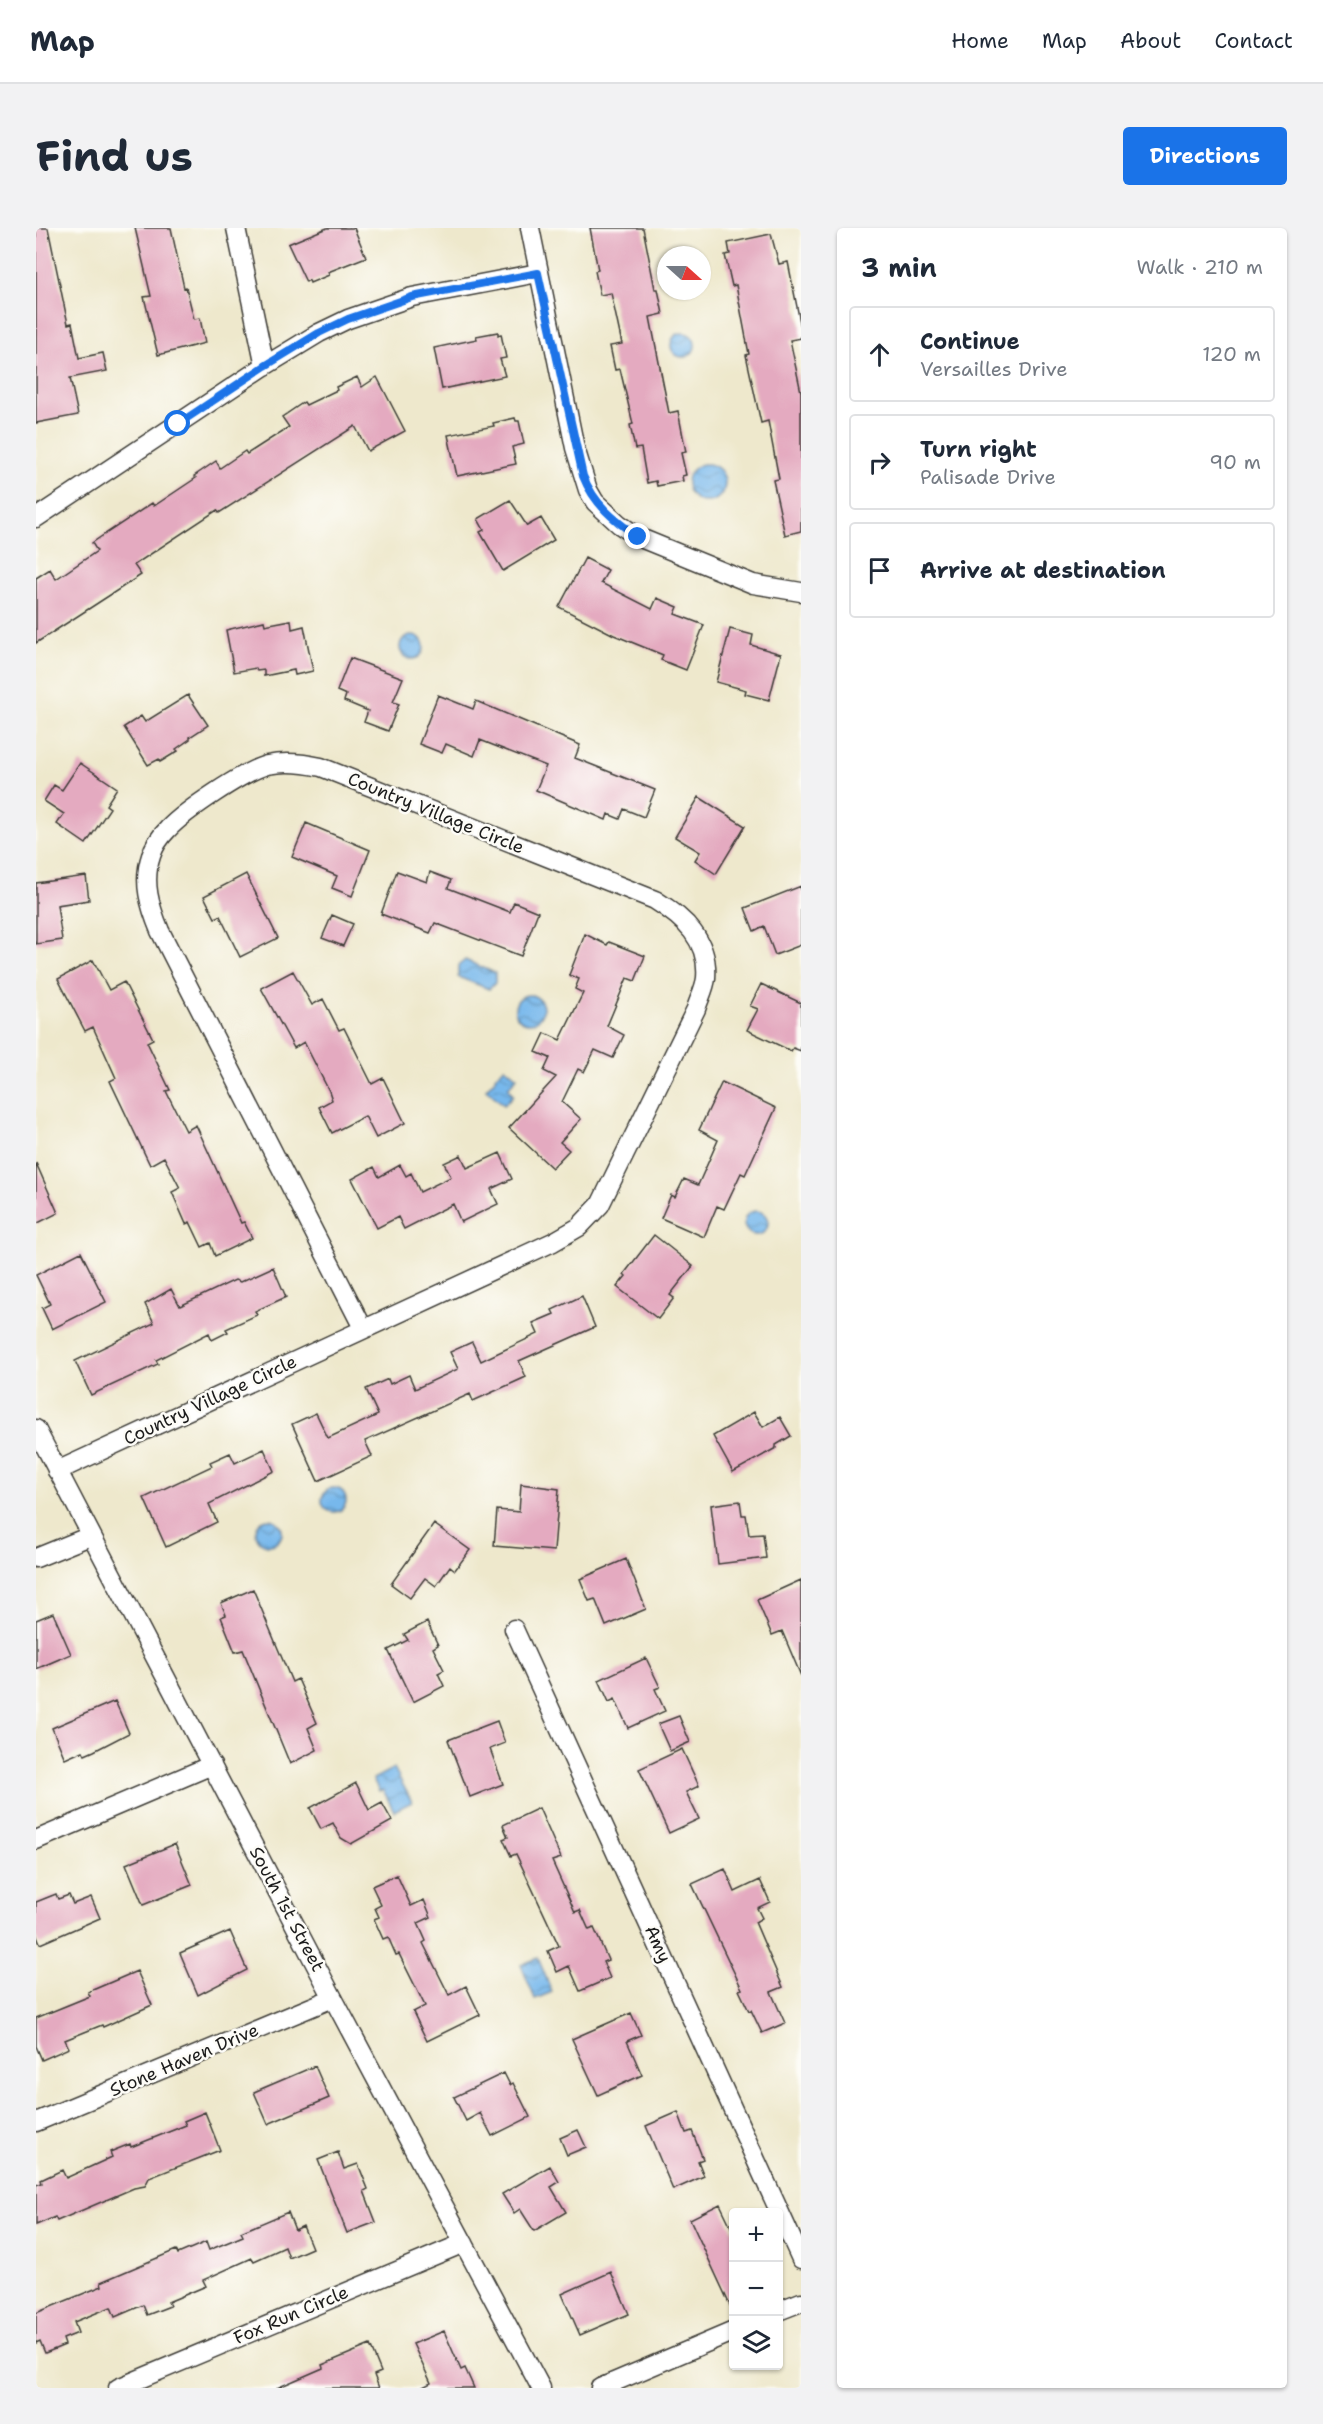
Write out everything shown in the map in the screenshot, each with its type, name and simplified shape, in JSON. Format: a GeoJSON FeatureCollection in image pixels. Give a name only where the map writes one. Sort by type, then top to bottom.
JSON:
{"type":"FeatureCollection","features":[{"type":"Feature","properties":{"kind":"street"},"geometry":{"type":"LineString","coordinates":[[236,228],[265,366]]}},
{"type":"Feature","properties":{"kind":"street"},"geometry":{"type":"LineString","coordinates":[[530,228],[575,448],[583,476],[595,502],[619,524],[638,537],[753,584],[801,592]]}},
{"type":"Feature","properties":{"kind":"street"},"geometry":{"type":"LineString","coordinates":[[36,518],[265,366],[319,333],[370,311],[412,297],[538,273]]}},
{"type":"Feature","properties":{"kind":"street","name":"Country Village Circle"},"geometry":{"type":"LineString","coordinates":[[57,1471],[553,1242],[579,1227],[600,1205],[696,1009],[706,978],[704,957],[694,931],[681,916],[655,900],[321,767],[302,763],[265,765],[230,783],[168,829],[150,856],[147,879],[149,905],[160,931],[363,1328]]}},
{"type":"Feature","properties":{"kind":"street","name":"South 1st Street"},"geometry":{"type":"LineString","coordinates":[[36,1429],[333,1998],[541,2388]]}},
{"type":"Feature","properties":{"kind":"street"},"geometry":{"type":"LineString","coordinates":[[36,1558],[90,1536]]}},
{"type":"Feature","properties":{"kind":"street","name":"Amy"},"geometry":{"type":"LineString","coordinates":[[514,1629],[801,2259]]}},
{"type":"Feature","properties":{"kind":"street"},"geometry":{"type":"LineString","coordinates":[[36,1840],[212,1766]]}},
{"type":"Feature","properties":{"kind":"street","name":"Stone Haven Drive"},"geometry":{"type":"LineString","coordinates":[[36,2122],[333,1998]]}},
{"type":"Feature","properties":{"kind":"street","name":"Fox Run Circle"},"geometry":{"type":"LineString","coordinates":[[118,2388],[464,2243]]}},
{"type":"Feature","properties":{"kind":"street"},"geometry":{"type":"LineString","coordinates":[[783,2309],[801,2302]]}},
{"type":"Feature","properties":{"kind":"street"},"geometry":{"type":"LineString","coordinates":[[600,2388],[729,2333]]}},
{"type":"Feature","properties":{"kind":"water"},"geometry":{"type":"Polygon","coordinates":[[[683,333],[688,334],[694,340],[694,350],[688,356],[683,357],[678,356],[672,350],[671,345],[672,340],[678,334],[683,333]]]}},
{"type":"Feature","properties":{"kind":"water"},"geometry":{"type":"Polygon","coordinates":[[[706,464],[719,470],[725,483],[719,496],[706,502],[693,496],[687,483],[693,470],[706,464]]]}},
{"type":"Feature","properties":{"kind":"water"},"geometry":{"type":"Polygon","coordinates":[[[412,635],[417,636],[423,642],[423,652],[417,658],[412,659],[407,658],[401,652],[400,647],[401,642],[407,636],[412,635]]]}},
{"type":"Feature","properties":{"kind":"water"},"geometry":{"type":"Polygon","coordinates":[[[465,960],[495,973],[495,983],[489,989],[458,977],[458,966],[465,960]]]}},
{"type":"Feature","properties":{"kind":"water"},"geometry":{"type":"Polygon","coordinates":[[[529,995],[539,999],[543,1009],[539,1019],[529,1023],[519,1019],[515,1009],[519,999],[529,995]]]}},
{"type":"Feature","properties":{"kind":"water"},"geometry":{"type":"Polygon","coordinates":[[[505,1067],[517,1077],[508,1088],[513,1095],[504,1105],[486,1089],[505,1067]]]}},
{"type":"Feature","properties":{"kind":"water"},"geometry":{"type":"Polygon","coordinates":[[[756,1211],[765,1214],[768,1223],[765,1232],[756,1235],[747,1232],[744,1223],[747,1214],[756,1211]]]}},
{"type":"Feature","properties":{"kind":"water"},"geometry":{"type":"Polygon","coordinates":[[[334,1488],[343,1491],[346,1500],[343,1509],[334,1512],[325,1509],[322,1500],[325,1491],[334,1488]]]}},
{"type":"Feature","properties":{"kind":"water"},"geometry":{"type":"Polygon","coordinates":[[[269,1519],[279,1522],[282,1532],[279,1542],[269,1545],[259,1542],[256,1532],[259,1522],[269,1519]]]}},
{"type":"Feature","properties":{"kind":"water"},"geometry":{"type":"Polygon","coordinates":[[[394,1768],[412,1802],[394,1811],[383,1790],[379,1791],[373,1779],[394,1768]]]}},
{"type":"Feature","properties":{"kind":"water"},"geometry":{"type":"Polygon","coordinates":[[[538,1958],[552,1992],[535,1999],[521,1965],[538,1958]]]}},
{"type":"Feature","properties":{"kind":"building"},"geometry":{"type":"Polygon","coordinates":[[[36,228],[48,228],[68,324],[72,323],[79,358],[103,353],[107,371],[70,378],[78,415],[36,423],[36,228]]]}},
{"type":"Feature","properties":{"kind":"building"},"geometry":{"type":"Polygon","coordinates":[[[135,228],[171,228],[184,288],[186,287],[194,319],[200,318],[205,343],[158,355],[144,297],[151,296],[135,228]]]}},
{"type":"Feature","properties":{"kind":"building"},"geometry":{"type":"Polygon","coordinates":[[[327,228],[354,228],[366,257],[328,272],[329,275],[310,283],[309,280],[306,282],[288,244],[327,228]]]}},
{"type":"Feature","properties":{"kind":"building"},"geometry":{"type":"Polygon","coordinates":[[[590,228],[643,228],[655,289],[657,289],[657,300],[660,300],[663,314],[650,317],[669,413],[678,411],[686,452],[681,453],[686,475],[682,476],[683,481],[657,486],[656,481],[647,483],[641,448],[635,449],[630,425],[633,424],[620,369],[615,370],[610,346],[622,344],[611,293],[600,295],[595,271],[598,270],[590,228]]]}},
{"type":"Feature","properties":{"kind":"building"},"geometry":{"type":"Polygon","coordinates":[[[771,234],[779,264],[788,262],[801,327],[801,338],[790,340],[801,392],[801,531],[785,535],[773,480],[779,479],[768,421],[761,423],[746,355],[749,354],[736,285],[732,286],[725,255],[730,254],[728,243],[771,234]]]}},
{"type":"Feature","properties":{"kind":"building"},"geometry":{"type":"Polygon","coordinates":[[[498,332],[498,335],[501,334],[506,358],[500,359],[505,376],[442,389],[434,348],[498,332]]]}},
{"type":"Feature","properties":{"kind":"building"},"geometry":{"type":"Polygon","coordinates":[[[357,377],[362,387],[377,377],[405,431],[368,451],[355,426],[219,513],[217,510],[134,565],[141,575],[36,643],[36,578],[50,569],[56,579],[97,551],[92,543],[102,536],[152,503],[154,506],[196,478],[194,476],[216,461],[220,468],[245,451],[247,454],[289,427],[282,417],[304,402],[306,405],[357,377]]]}},
{"type":"Feature","properties":{"kind":"building"},"geometry":{"type":"Polygon","coordinates":[[[515,418],[519,421],[524,444],[512,447],[516,464],[457,476],[448,435],[494,426],[493,423],[515,418]]]}},
{"type":"Feature","properties":{"kind":"building"},"geometry":{"type":"Polygon","coordinates":[[[510,500],[527,526],[541,518],[554,540],[503,571],[480,532],[484,530],[478,519],[510,500]]]}},
{"type":"Feature","properties":{"kind":"building"},"geometry":{"type":"Polygon","coordinates":[[[585,558],[608,570],[601,583],[652,609],[657,598],[678,607],[675,614],[704,625],[686,670],[661,660],[663,655],[614,635],[559,607],[585,558]]]}},
{"type":"Feature","properties":{"kind":"building"},"geometry":{"type":"Polygon","coordinates":[[[291,620],[292,629],[304,626],[313,671],[295,675],[294,670],[264,676],[264,670],[257,671],[256,668],[234,672],[226,630],[264,621],[265,625],[291,620]]]}},
{"type":"Feature","properties":{"kind":"building"},"geometry":{"type":"Polygon","coordinates":[[[730,629],[753,635],[751,645],[781,654],[769,700],[745,694],[746,690],[716,682],[730,629]]]}},
{"type":"Feature","properties":{"kind":"building"},"geometry":{"type":"Polygon","coordinates":[[[350,658],[403,678],[393,702],[399,704],[388,731],[364,722],[368,711],[344,701],[346,695],[337,691],[350,658]]]}},
{"type":"Feature","properties":{"kind":"building"},"geometry":{"type":"Polygon","coordinates":[[[188,695],[208,725],[176,749],[178,751],[160,762],[159,759],[148,765],[124,727],[141,716],[145,722],[188,695]]]}},
{"type":"Feature","properties":{"kind":"building"},"geometry":{"type":"Polygon","coordinates":[[[438,695],[473,709],[476,701],[580,745],[575,758],[655,790],[644,817],[624,809],[620,819],[608,814],[606,820],[536,790],[546,766],[480,740],[474,756],[446,744],[442,753],[419,744],[438,695]]]}},
{"type":"Feature","properties":{"kind":"building"},"geometry":{"type":"Polygon","coordinates":[[[80,763],[117,788],[106,805],[110,808],[86,844],[57,824],[64,814],[44,801],[54,785],[62,790],[80,763]]]}},
{"type":"Feature","properties":{"kind":"building"},"geometry":{"type":"Polygon","coordinates":[[[699,797],[745,826],[716,874],[695,860],[700,852],[675,837],[699,797]]]}},
{"type":"Feature","properties":{"kind":"building"},"geometry":{"type":"Polygon","coordinates":[[[306,823],[370,850],[352,896],[332,888],[337,876],[292,857],[306,823]]]}},
{"type":"Feature","properties":{"kind":"building"},"geometry":{"type":"Polygon","coordinates":[[[397,871],[427,882],[430,872],[451,880],[448,888],[510,912],[514,902],[538,912],[521,956],[435,923],[430,933],[381,914],[397,871]]]}},
{"type":"Feature","properties":{"kind":"building"},"geometry":{"type":"Polygon","coordinates":[[[246,874],[278,938],[240,957],[220,916],[215,918],[204,896],[246,874]]]}},
{"type":"Feature","properties":{"kind":"building"},"geometry":{"type":"Polygon","coordinates":[[[86,876],[89,900],[57,905],[62,940],[36,944],[36,883],[86,876]]]}},
{"type":"Feature","properties":{"kind":"building"},"geometry":{"type":"Polygon","coordinates":[[[801,886],[801,945],[775,955],[764,926],[754,931],[745,908],[801,886]]]}},
{"type":"Feature","properties":{"kind":"building"},"geometry":{"type":"Polygon","coordinates":[[[332,915],[353,924],[343,946],[322,938],[332,915]]]}},
{"type":"Feature","properties":{"kind":"building"},"geometry":{"type":"Polygon","coordinates":[[[585,934],[607,945],[609,942],[645,956],[635,981],[627,978],[607,1026],[624,1035],[613,1058],[595,1050],[584,1072],[578,1069],[562,1102],[581,1119],[560,1142],[569,1150],[552,1168],[509,1128],[556,1077],[544,1071],[550,1058],[536,1052],[545,1033],[560,1040],[583,993],[575,989],[579,979],[569,975],[585,934]]]}},
{"type":"Feature","properties":{"kind":"building"},"geometry":{"type":"Polygon","coordinates":[[[93,960],[109,990],[124,982],[153,1039],[147,1042],[170,1090],[166,1091],[186,1131],[196,1125],[241,1223],[244,1222],[252,1238],[215,1256],[210,1243],[202,1247],[190,1222],[186,1224],[172,1192],[180,1188],[164,1157],[150,1165],[110,1081],[116,1078],[93,1027],[85,1031],[58,979],[93,960]]]}},
{"type":"Feature","properties":{"kind":"building"},"geometry":{"type":"Polygon","coordinates":[[[293,971],[312,1005],[323,999],[339,1030],[344,1028],[372,1084],[383,1078],[405,1123],[376,1138],[365,1116],[332,1133],[319,1107],[332,1100],[329,1091],[304,1042],[294,1048],[261,988],[293,971]]]}},
{"type":"Feature","properties":{"kind":"building"},"geometry":{"type":"Polygon","coordinates":[[[761,984],[801,1003],[801,1051],[793,1048],[791,1051],[747,1030],[758,1009],[750,1006],[761,984]]]}},
{"type":"Feature","properties":{"kind":"building"},"geometry":{"type":"Polygon","coordinates":[[[722,1082],[776,1108],[745,1175],[741,1173],[724,1209],[717,1206],[704,1237],[661,1218],[671,1195],[675,1197],[684,1179],[698,1185],[718,1140],[699,1130],[722,1082]]]}},
{"type":"Feature","properties":{"kind":"building"},"geometry":{"type":"Polygon","coordinates":[[[500,1153],[512,1179],[491,1189],[498,1204],[461,1222],[453,1204],[404,1229],[398,1217],[377,1228],[352,1179],[374,1167],[379,1177],[400,1165],[406,1176],[411,1173],[420,1192],[451,1177],[444,1163],[461,1155],[467,1168],[500,1153]]]}},
{"type":"Feature","properties":{"kind":"building"},"geometry":{"type":"Polygon","coordinates":[[[36,1163],[58,1213],[36,1224],[36,1163]]]}},
{"type":"Feature","properties":{"kind":"building"},"geometry":{"type":"Polygon","coordinates":[[[654,1235],[693,1266],[670,1295],[674,1298],[658,1319],[617,1287],[626,1276],[624,1274],[654,1235]]]}},
{"type":"Feature","properties":{"kind":"building"},"geometry":{"type":"Polygon","coordinates":[[[81,1252],[106,1302],[52,1329],[42,1308],[50,1304],[36,1275],[81,1252]]]}},
{"type":"Feature","properties":{"kind":"building"},"geometry":{"type":"Polygon","coordinates":[[[273,1267],[286,1297],[255,1311],[257,1315],[226,1329],[228,1332],[212,1340],[209,1333],[156,1360],[158,1364],[91,1395],[75,1361],[154,1323],[145,1304],[171,1289],[180,1306],[235,1280],[240,1282],[273,1267]]]}},
{"type":"Feature","properties":{"kind":"building"},"geometry":{"type":"Polygon","coordinates":[[[582,1296],[595,1327],[519,1361],[526,1377],[473,1401],[470,1394],[365,1441],[372,1456],[318,1481],[292,1424],[316,1413],[328,1438],[378,1415],[366,1389],[388,1379],[390,1384],[409,1375],[415,1389],[458,1369],[450,1352],[472,1342],[481,1361],[538,1334],[533,1323],[554,1314],[552,1310],[582,1296]]]}},
{"type":"Feature","properties":{"kind":"building"},"geometry":{"type":"Polygon","coordinates":[[[754,1412],[763,1427],[780,1417],[791,1436],[776,1445],[776,1448],[733,1472],[713,1436],[754,1412]]]}},
{"type":"Feature","properties":{"kind":"building"},"geometry":{"type":"Polygon","coordinates":[[[264,1449],[274,1471],[209,1504],[217,1522],[166,1547],[144,1498],[212,1466],[210,1462],[230,1453],[235,1463],[264,1449]]]}},
{"type":"Feature","properties":{"kind":"building"},"geometry":{"type":"Polygon","coordinates":[[[521,1484],[559,1489],[554,1551],[494,1546],[497,1510],[519,1512],[521,1484]]]}},
{"type":"Feature","properties":{"kind":"building"},"geometry":{"type":"Polygon","coordinates":[[[740,1501],[742,1515],[746,1515],[749,1535],[763,1534],[766,1558],[718,1564],[711,1505],[740,1501]]]}},
{"type":"Feature","properties":{"kind":"building"},"geometry":{"type":"Polygon","coordinates":[[[434,1524],[470,1550],[455,1570],[450,1566],[436,1586],[425,1578],[410,1598],[391,1584],[434,1524]]]}},
{"type":"Feature","properties":{"kind":"building"},"geometry":{"type":"Polygon","coordinates":[[[626,1559],[646,1609],[606,1626],[595,1599],[589,1601],[580,1579],[626,1559]]]}},
{"type":"Feature","properties":{"kind":"building"},"geometry":{"type":"Polygon","coordinates":[[[801,1580],[801,1676],[782,1631],[772,1635],[757,1600],[801,1580]]]}},
{"type":"Feature","properties":{"kind":"building"},"geometry":{"type":"Polygon","coordinates":[[[253,1589],[292,1682],[298,1679],[317,1723],[308,1728],[317,1750],[290,1764],[243,1650],[235,1652],[221,1617],[226,1615],[221,1603],[253,1589]]]}},
{"type":"Feature","properties":{"kind":"building"},"geometry":{"type":"Polygon","coordinates":[[[53,1613],[71,1654],[36,1669],[36,1620],[53,1613]]]}},
{"type":"Feature","properties":{"kind":"building"},"geometry":{"type":"Polygon","coordinates":[[[427,1622],[438,1645],[433,1648],[444,1670],[438,1673],[444,1686],[413,1702],[388,1650],[408,1640],[404,1634],[427,1622]]]}},
{"type":"Feature","properties":{"kind":"building"},"geometry":{"type":"Polygon","coordinates":[[[646,1658],[660,1687],[655,1689],[665,1711],[628,1728],[615,1699],[609,1702],[599,1680],[646,1658]]]}},
{"type":"Feature","properties":{"kind":"building"},"geometry":{"type":"Polygon","coordinates":[[[115,1701],[129,1733],[85,1755],[83,1751],[65,1759],[52,1728],[115,1701]]]}},
{"type":"Feature","properties":{"kind":"building"},"geometry":{"type":"Polygon","coordinates":[[[679,1716],[690,1742],[670,1751],[658,1724],[679,1716]]]}},
{"type":"Feature","properties":{"kind":"building"},"geometry":{"type":"Polygon","coordinates":[[[497,1721],[505,1743],[490,1749],[503,1784],[470,1797],[448,1740],[497,1721]]]}},
{"type":"Feature","properties":{"kind":"building"},"geometry":{"type":"Polygon","coordinates":[[[682,1749],[699,1786],[686,1792],[699,1819],[669,1833],[639,1769],[682,1749]]]}},
{"type":"Feature","properties":{"kind":"building"},"geometry":{"type":"Polygon","coordinates":[[[356,1783],[369,1810],[382,1803],[392,1821],[351,1844],[341,1838],[333,1823],[321,1829],[310,1808],[356,1783]]]}},
{"type":"Feature","properties":{"kind":"building"},"geometry":{"type":"Polygon","coordinates":[[[539,1808],[561,1858],[552,1861],[575,1912],[580,1910],[589,1930],[594,1928],[608,1960],[603,1962],[610,1978],[580,1991],[569,1966],[557,1972],[548,1951],[559,1946],[516,1854],[511,1856],[503,1839],[508,1837],[503,1825],[539,1808]]]}},
{"type":"Feature","properties":{"kind":"building"},"geometry":{"type":"Polygon","coordinates":[[[175,1844],[192,1885],[143,1905],[126,1864],[175,1844]]]}},
{"type":"Feature","properties":{"kind":"building"},"geometry":{"type":"Polygon","coordinates":[[[725,1869],[735,1892],[760,1880],[770,1902],[757,1908],[762,1918],[755,1922],[783,1987],[771,1992],[785,2023],[762,2033],[739,1990],[742,1989],[692,1884],[725,1869]]]}},
{"type":"Feature","properties":{"kind":"building"},"geometry":{"type":"Polygon","coordinates":[[[397,1875],[411,1906],[424,1900],[431,1917],[418,1923],[426,1941],[423,1943],[449,1995],[466,1986],[480,2015],[427,2041],[413,2012],[425,2006],[399,1954],[396,1955],[388,1937],[383,1939],[374,1919],[379,1917],[375,1908],[381,1905],[372,1886],[397,1875]]]}},
{"type":"Feature","properties":{"kind":"building"},"geometry":{"type":"Polygon","coordinates":[[[56,1894],[58,1899],[69,1895],[73,1904],[91,1897],[100,1918],[40,1944],[36,1934],[36,1902],[56,1894]]]}},
{"type":"Feature","properties":{"kind":"building"},"geometry":{"type":"Polygon","coordinates":[[[230,1931],[247,1970],[198,1995],[180,1953],[230,1931]]]}},
{"type":"Feature","properties":{"kind":"building"},"geometry":{"type":"Polygon","coordinates":[[[137,1971],[152,2005],[103,2027],[102,2025],[65,2040],[69,2048],[42,2060],[36,2046],[36,2018],[90,1996],[88,1992],[137,1971]]]}},
{"type":"Feature","properties":{"kind":"building"},"geometry":{"type":"Polygon","coordinates":[[[631,2013],[641,2035],[627,2041],[642,2075],[598,2095],[572,2039],[631,2013]]]}},
{"type":"Feature","properties":{"kind":"building"},"geometry":{"type":"Polygon","coordinates":[[[315,2066],[329,2098],[268,2124],[254,2092],[315,2066]]]}},
{"type":"Feature","properties":{"kind":"building"},"geometry":{"type":"Polygon","coordinates":[[[504,2073],[510,2085],[513,2083],[530,2117],[492,2136],[480,2113],[466,2121],[454,2097],[504,2073]]]}},
{"type":"Feature","properties":{"kind":"building"},"geometry":{"type":"Polygon","coordinates":[[[205,2112],[220,2150],[149,2178],[145,2186],[134,2188],[57,2221],[55,2217],[36,2225],[36,2185],[42,2183],[41,2180],[62,2170],[66,2178],[112,2157],[110,2152],[130,2144],[131,2147],[186,2125],[184,2121],[205,2112]]]}},
{"type":"Feature","properties":{"kind":"building"},"geometry":{"type":"Polygon","coordinates":[[[678,2112],[686,2133],[692,2131],[703,2159],[698,2161],[704,2176],[673,2190],[646,2126],[678,2112]]]}},
{"type":"Feature","properties":{"kind":"building"},"geometry":{"type":"Polygon","coordinates":[[[578,2130],[586,2147],[567,2155],[560,2138],[578,2130]]]}},
{"type":"Feature","properties":{"kind":"building"},"geometry":{"type":"Polygon","coordinates":[[[338,2152],[344,2169],[358,2164],[368,2189],[364,2191],[376,2222],[347,2233],[318,2160],[338,2152]]]}},
{"type":"Feature","properties":{"kind":"building"},"geometry":{"type":"Polygon","coordinates":[[[550,2166],[559,2182],[551,2187],[566,2212],[534,2231],[520,2209],[514,2213],[502,2194],[550,2166]]]}},
{"type":"Feature","properties":{"kind":"building"},"geometry":{"type":"Polygon","coordinates":[[[720,2204],[729,2223],[729,2303],[690,2219],[720,2204]]]}},
{"type":"Feature","properties":{"kind":"building"},"geometry":{"type":"Polygon","coordinates":[[[288,2212],[295,2230],[303,2226],[312,2248],[289,2258],[285,2247],[254,2261],[252,2258],[203,2280],[206,2286],[168,2302],[170,2306],[147,2315],[143,2305],[115,2317],[111,2307],[74,2322],[78,2333],[63,2339],[65,2345],[45,2353],[40,2341],[36,2343],[36,2313],[102,2286],[101,2282],[176,2250],[178,2254],[206,2242],[209,2250],[243,2236],[241,2232],[288,2212]]]}},
{"type":"Feature","properties":{"kind":"building"},"geometry":{"type":"Polygon","coordinates":[[[611,2272],[629,2314],[580,2335],[562,2294],[611,2272]]]}},
{"type":"Feature","properties":{"kind":"building"},"geometry":{"type":"Polygon","coordinates":[[[444,2331],[461,2370],[465,2368],[474,2388],[421,2388],[431,2383],[413,2344],[444,2331]]]}},
{"type":"Feature","properties":{"kind":"building"},"geometry":{"type":"Polygon","coordinates":[[[370,2345],[381,2372],[374,2375],[379,2388],[277,2388],[323,2368],[322,2365],[370,2345]]]}},
{"type":"Feature","properties":{"kind":"route"},"geometry":{"type":"LineString","coordinates":[[178,424],[265,366],[319,333],[348,319],[412,297],[538,273],[575,448],[588,490],[595,502],[619,524],[638,537]]}}]}
